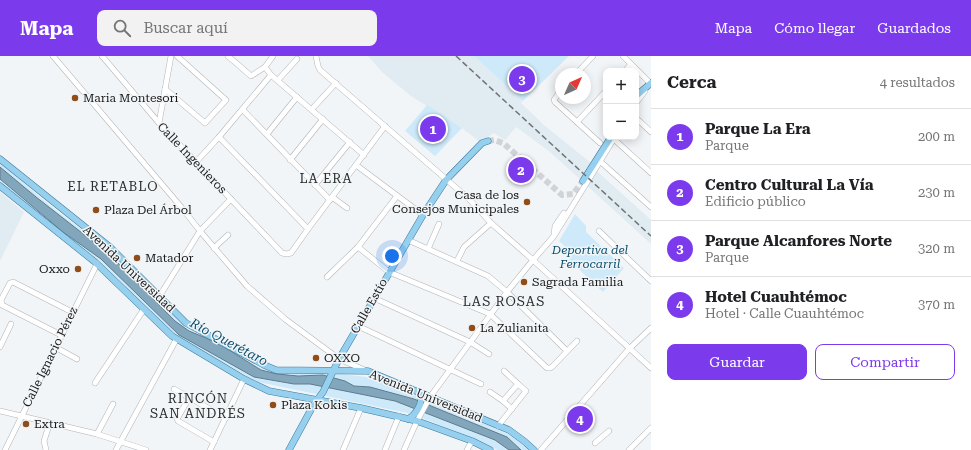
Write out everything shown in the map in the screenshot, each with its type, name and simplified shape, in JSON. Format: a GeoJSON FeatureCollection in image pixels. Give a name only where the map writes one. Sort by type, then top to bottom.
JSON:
{"type":"FeatureCollection","features":[{"type":"Feature","properties":{"kind":"main road"},"geometry":{"type":"LineString","coordinates":[[639,94],[651,84]]}},
{"type":"Feature","properties":{"kind":"main road"},"geometry":{"type":"LineString","coordinates":[[583,181],[613,140]]}},
{"type":"Feature","properties":{"kind":"main road","name":"Calle Estío"},"geometry":{"type":"LineString","coordinates":[[289,450],[323,392],[339,358],[423,215],[446,180],[482,143],[488,141]]}},
{"type":"Feature","properties":{"kind":"main road","name":"Avenida Universidad"},"geometry":{"type":"LineString","coordinates":[[0,159],[110,247],[186,322],[264,366],[276,370],[333,373],[368,371],[420,394],[426,400],[509,430],[534,450]]}},
{"type":"Feature","properties":{"kind":"main road","name":"Avenida Universidad"},"geometry":{"type":"LineString","coordinates":[[0,186],[96,264],[176,340],[244,379],[269,391],[361,408],[408,419],[417,416],[490,450]]}},
{"type":"Feature","properties":{"kind":"main road"},"geometry":{"type":"LineString","coordinates":[[417,416],[426,400]]}},
{"type":"Feature","properties":{"kind":"street"},"geometry":{"type":"LineString","coordinates":[[53,56],[247,286],[285,319],[339,358],[368,371]]}},
{"type":"Feature","properties":{"kind":"street","name":"Calle Ingenieros"},"geometry":{"type":"LineString","coordinates":[[102,56],[159,123],[282,253],[291,253],[308,229]]}},
{"type":"Feature","properties":{"kind":"street"},"geometry":{"type":"LineString","coordinates":[[159,123],[171,56]]}},
{"type":"Feature","properties":{"kind":"street"},"geometry":{"type":"LineString","coordinates":[[165,89],[205,122],[226,100],[177,56]]}},
{"type":"Feature","properties":{"kind":"street"},"geometry":{"type":"LineString","coordinates":[[228,56],[251,76],[265,68],[273,56]]}},
{"type":"Feature","properties":{"kind":"street"},"geometry":{"type":"LineString","coordinates":[[316,56],[320,70],[469,199],[491,222],[651,368]]}},
{"type":"Feature","properties":{"kind":"street"},"geometry":{"type":"LineString","coordinates":[[623,56],[651,84],[639,99]]}},
{"type":"Feature","properties":{"kind":"street"},"geometry":{"type":"LineString","coordinates":[[581,68],[590,57]]}},
{"type":"Feature","properties":{"kind":"street"},"geometry":{"type":"LineString","coordinates":[[278,80],[297,59]]}},
{"type":"Feature","properties":{"kind":"street"},"geometry":{"type":"LineString","coordinates":[[628,68],[631,64]]}},
{"type":"Feature","properties":{"kind":"street"},"geometry":{"type":"LineString","coordinates":[[265,68],[271,75],[364,155]]}},
{"type":"Feature","properties":{"kind":"street"},"geometry":{"type":"LineString","coordinates":[[196,162],[243,110],[271,75]]}},
{"type":"Feature","properties":{"kind":"street"},"geometry":{"type":"LineString","coordinates":[[312,109],[336,83]]}},
{"type":"Feature","properties":{"kind":"street"},"geometry":{"type":"LineString","coordinates":[[577,122],[603,94]]}},
{"type":"Feature","properties":{"kind":"street"},"geometry":{"type":"LineString","coordinates":[[267,134],[297,97]]}},
{"type":"Feature","properties":{"kind":"street"},"geometry":{"type":"LineString","coordinates":[[558,104],[600,143]]}},
{"type":"Feature","properties":{"kind":"street"},"geometry":{"type":"LineString","coordinates":[[243,110],[315,185],[331,198],[347,208]]}},
{"type":"Feature","properties":{"kind":"street"},"geometry":{"type":"LineString","coordinates":[[290,160],[323,119]]}},
{"type":"Feature","properties":{"kind":"street"},"geometry":{"type":"LineString","coordinates":[[639,121],[651,132]]}},
{"type":"Feature","properties":{"kind":"street"},"geometry":{"type":"LineString","coordinates":[[219,137],[308,229],[385,126]]}},
{"type":"Feature","properties":{"kind":"street"},"geometry":{"type":"LineString","coordinates":[[426,400],[507,292],[554,236],[613,140]]}},
{"type":"Feature","properties":{"kind":"street"},"geometry":{"type":"LineString","coordinates":[[616,140],[651,173]]}},
{"type":"Feature","properties":{"kind":"street"},"geometry":{"type":"LineString","coordinates":[[315,185],[350,142]]}},
{"type":"Feature","properties":{"kind":"street"},"geometry":{"type":"LineString","coordinates":[[602,163],[651,207]]}},
{"type":"Feature","properties":{"kind":"street"},"geometry":{"type":"LineString","coordinates":[[356,165],[423,215]]}},
{"type":"Feature","properties":{"kind":"street"},"geometry":{"type":"LineString","coordinates":[[327,277],[358,247],[397,196]]}},
{"type":"Feature","properties":{"kind":"street"},"geometry":{"type":"LineString","coordinates":[[159,297],[200,231],[231,199]]}},
{"type":"Feature","properties":{"kind":"street"},"geometry":{"type":"LineString","coordinates":[[554,236],[555,226],[564,213]]}},
{"type":"Feature","properties":{"kind":"street"},"geometry":{"type":"LineString","coordinates":[[457,262],[463,248],[491,222]]}},
{"type":"Feature","properties":{"kind":"street"},"geometry":{"type":"LineString","coordinates":[[428,249],[439,224]]}},
{"type":"Feature","properties":{"kind":"street"},"geometry":{"type":"LineString","coordinates":[[599,230],[651,281]]}},
{"type":"Feature","properties":{"kind":"street"},"geometry":{"type":"LineString","coordinates":[[214,248],[228,234]]}},
{"type":"Feature","properties":{"kind":"street"},"geometry":{"type":"LineString","coordinates":[[408,240],[488,276],[507,292],[567,351]]}},
{"type":"Feature","properties":{"kind":"street"},"geometry":{"type":"LineString","coordinates":[[358,247],[389,272],[490,314],[547,368],[552,367],[577,341]]}},
{"type":"Feature","properties":{"kind":"street","name":"Calle Ignacio Pérez"},"geometry":{"type":"LineString","coordinates":[[5,450],[96,264]]}},
{"type":"Feature","properties":{"kind":"street"},"geometry":{"type":"LineString","coordinates":[[61,336],[2,304],[1,302],[10,282],[16,283],[72,312]]}},
{"type":"Feature","properties":{"kind":"street"},"geometry":{"type":"LineString","coordinates":[[374,298],[470,342],[489,354]]}},
{"type":"Feature","properties":{"kind":"street"},"geometry":{"type":"LineString","coordinates":[[95,382],[144,310]]}},
{"type":"Feature","properties":{"kind":"street"},"geometry":{"type":"LineString","coordinates":[[0,347],[11,324]]}},
{"type":"Feature","properties":{"kind":"street"},"geometry":{"type":"LineString","coordinates":[[358,326],[481,384]]}},
{"type":"Feature","properties":{"kind":"street"},"geometry":{"type":"LineString","coordinates":[[542,450],[629,349],[651,328]]}},
{"type":"Feature","properties":{"kind":"street"},"geometry":{"type":"LineString","coordinates":[[116,450],[176,340]]}},
{"type":"Feature","properties":{"kind":"street"},"geometry":{"type":"LineString","coordinates":[[55,347],[77,359]]}},
{"type":"Feature","properties":{"kind":"street"},"geometry":{"type":"LineString","coordinates":[[498,426],[526,391],[504,371]]}},
{"type":"Feature","properties":{"kind":"street"},"geometry":{"type":"LineString","coordinates":[[210,450],[244,379]]}},
{"type":"Feature","properties":{"kind":"street"},"geometry":{"type":"LineString","coordinates":[[503,401],[518,384]]}},
{"type":"Feature","properties":{"kind":"street"},"geometry":{"type":"LineString","coordinates":[[174,389],[226,418]]}},
{"type":"Feature","properties":{"kind":"street"},"geometry":{"type":"LineString","coordinates":[[490,392],[512,409]]}},
{"type":"Feature","properties":{"kind":"street"},"geometry":{"type":"LineString","coordinates":[[189,398],[177,419],[178,421],[214,442]]}},
{"type":"Feature","properties":{"kind":"street"},"geometry":{"type":"LineString","coordinates":[[97,434],[113,404]]}},
{"type":"Feature","properties":{"kind":"street"},"geometry":{"type":"LineString","coordinates":[[343,450],[361,408]]}},
{"type":"Feature","properties":{"kind":"street"},"geometry":{"type":"LineString","coordinates":[[0,411],[97,434],[146,450]]}},
{"type":"Feature","properties":{"kind":"street"},"geometry":{"type":"LineString","coordinates":[[385,450],[399,416]]}},
{"type":"Feature","properties":{"kind":"street"},"geometry":{"type":"LineString","coordinates":[[404,450],[417,416]]}},
{"type":"Feature","properties":{"kind":"street"},"geometry":{"type":"LineString","coordinates":[[46,450],[44,441],[50,422]]}},
{"type":"Feature","properties":{"kind":"street"},"geometry":{"type":"LineString","coordinates":[[629,450],[651,428]]}},
{"type":"Feature","properties":{"kind":"street"},"geometry":{"type":"LineString","coordinates":[[595,443],[609,432]]}},
{"type":"Feature","properties":{"kind":"street"},"geometry":{"type":"LineString","coordinates":[[467,450],[472,441]]}},
{"type":"Feature","properties":{"kind":"shaded area"},"geometry":{"type":"Polygon","coordinates":[[[368,56],[474,56],[523,101],[521,103],[545,126],[591,163],[591,166],[651,220],[651,244],[549,151],[516,127],[505,140],[494,133],[480,142],[462,128],[411,96],[382,72],[368,56]]]}},
{"type":"Feature","properties":{"kind":"shaded area"},"geometry":{"type":"Polygon","coordinates":[[[0,167],[109,254],[175,321],[189,331],[221,345],[261,370],[277,374],[298,376],[323,375],[345,381],[354,386],[370,387],[414,399],[507,437],[521,450],[509,450],[495,440],[395,401],[310,384],[294,384],[254,377],[179,335],[101,259],[63,232],[0,179],[0,167]]]}},
{"type":"Feature","properties":{"kind":"shaded area"},"geometry":{"type":"Polygon","coordinates":[[[0,192],[24,212],[0,261],[0,192]]]}},
{"type":"Feature","properties":{"kind":"green space"},"geometry":{"type":"Polygon","coordinates":[[[474,56],[569,56],[555,68],[523,101],[474,56]]]}},
{"type":"Feature","properties":{"kind":"green space"},"geometry":{"type":"Polygon","coordinates":[[[427,105],[462,128],[435,156],[405,131],[427,105]]]}},
{"type":"Feature","properties":{"kind":"green space"},"geometry":{"type":"Polygon","coordinates":[[[0,163],[52,207],[113,254],[155,298],[185,325],[261,368],[275,373],[340,374],[368,377],[386,382],[411,391],[432,403],[487,423],[515,438],[529,450],[497,450],[412,414],[258,382],[174,335],[98,259],[67,237],[0,182],[0,163]]]}},
{"type":"Feature","properties":{"kind":"green space","name":"Deportiva del Ferrocarril"},"geometry":{"type":"Polygon","coordinates":[[[575,214],[586,226],[586,232],[624,268],[603,292],[569,260],[573,254],[559,241],[575,214]]]}},
{"type":"Feature","properties":{"kind":"tunnel"},"geometry":{"type":"LineString","coordinates":[[488,141],[494,140],[503,143],[562,195],[573,194],[583,181]]}},
{"type":"Feature","properties":{"kind":"railway"},"geometry":{"type":"LineString","coordinates":[[456,56],[651,236]]}},
{"type":"Feature","properties":{"kind":"place","name":"Parque Alcanfores Norte"},"geometry":{"type":"Point","coordinates":[522,79]}},
{"type":"Feature","properties":{"kind":"place","name":"Maria Montesori"},"geometry":{"type":"Point","coordinates":[75,98]}},
{"type":"Feature","properties":{"kind":"place","name":"Parque La Era"},"geometry":{"type":"Point","coordinates":[433,129]}},
{"type":"Feature","properties":{"kind":"place","name":"Centro Cultural La Vía"},"geometry":{"type":"Point","coordinates":[521,170]}},
{"type":"Feature","properties":{"kind":"place","name":"Casa de los Consejos Municipales"},"geometry":{"type":"Point","coordinates":[527,202]}},
{"type":"Feature","properties":{"kind":"place","name":"Plaza Del Árbol"},"geometry":{"type":"Point","coordinates":[96,210]}},
{"type":"Feature","properties":{"kind":"place","name":"Matador"},"geometry":{"type":"Point","coordinates":[137,258]}},
{"type":"Feature","properties":{"kind":"place","name":"Oxxo"},"geometry":{"type":"Point","coordinates":[78,269]}},
{"type":"Feature","properties":{"kind":"place","name":"Sagrada Familia"},"geometry":{"type":"Point","coordinates":[524,282]}},
{"type":"Feature","properties":{"kind":"place","name":"La Zulianita"},"geometry":{"type":"Point","coordinates":[472,328]}},
{"type":"Feature","properties":{"kind":"place","name":"OXXO"},"geometry":{"type":"Point","coordinates":[316,358]}},
{"type":"Feature","properties":{"kind":"place","name":"Plaza Kokis"},"geometry":{"type":"Point","coordinates":[273,405]}},
{"type":"Feature","properties":{"kind":"place","name":"Hotel Cuauhtémoc"},"geometry":{"type":"Point","coordinates":[580,419]}},
{"type":"Feature","properties":{"kind":"place","name":"Extra"},"geometry":{"type":"Point","coordinates":[26,424]}},
{"type":"Feature","properties":{"kind":"district","name":"LA ERA"},"geometry":{"type":"Point","coordinates":[326,178]}},
{"type":"Feature","properties":{"kind":"district","name":"EL RETABLO"},"geometry":{"type":"Point","coordinates":[113,186]}},
{"type":"Feature","properties":{"kind":"district","name":"LAS ROSAS"},"geometry":{"type":"Point","coordinates":[504,301]}},
{"type":"Feature","properties":{"kind":"district","name":"RINCÓN SAN ANDRÉS"},"geometry":{"type":"Point","coordinates":[198,406]}},
{"type":"Feature","properties":{"kind":"water label","name":"Río Querétaro"},"geometry":{"type":"Point","coordinates":[229,342]}}]}
